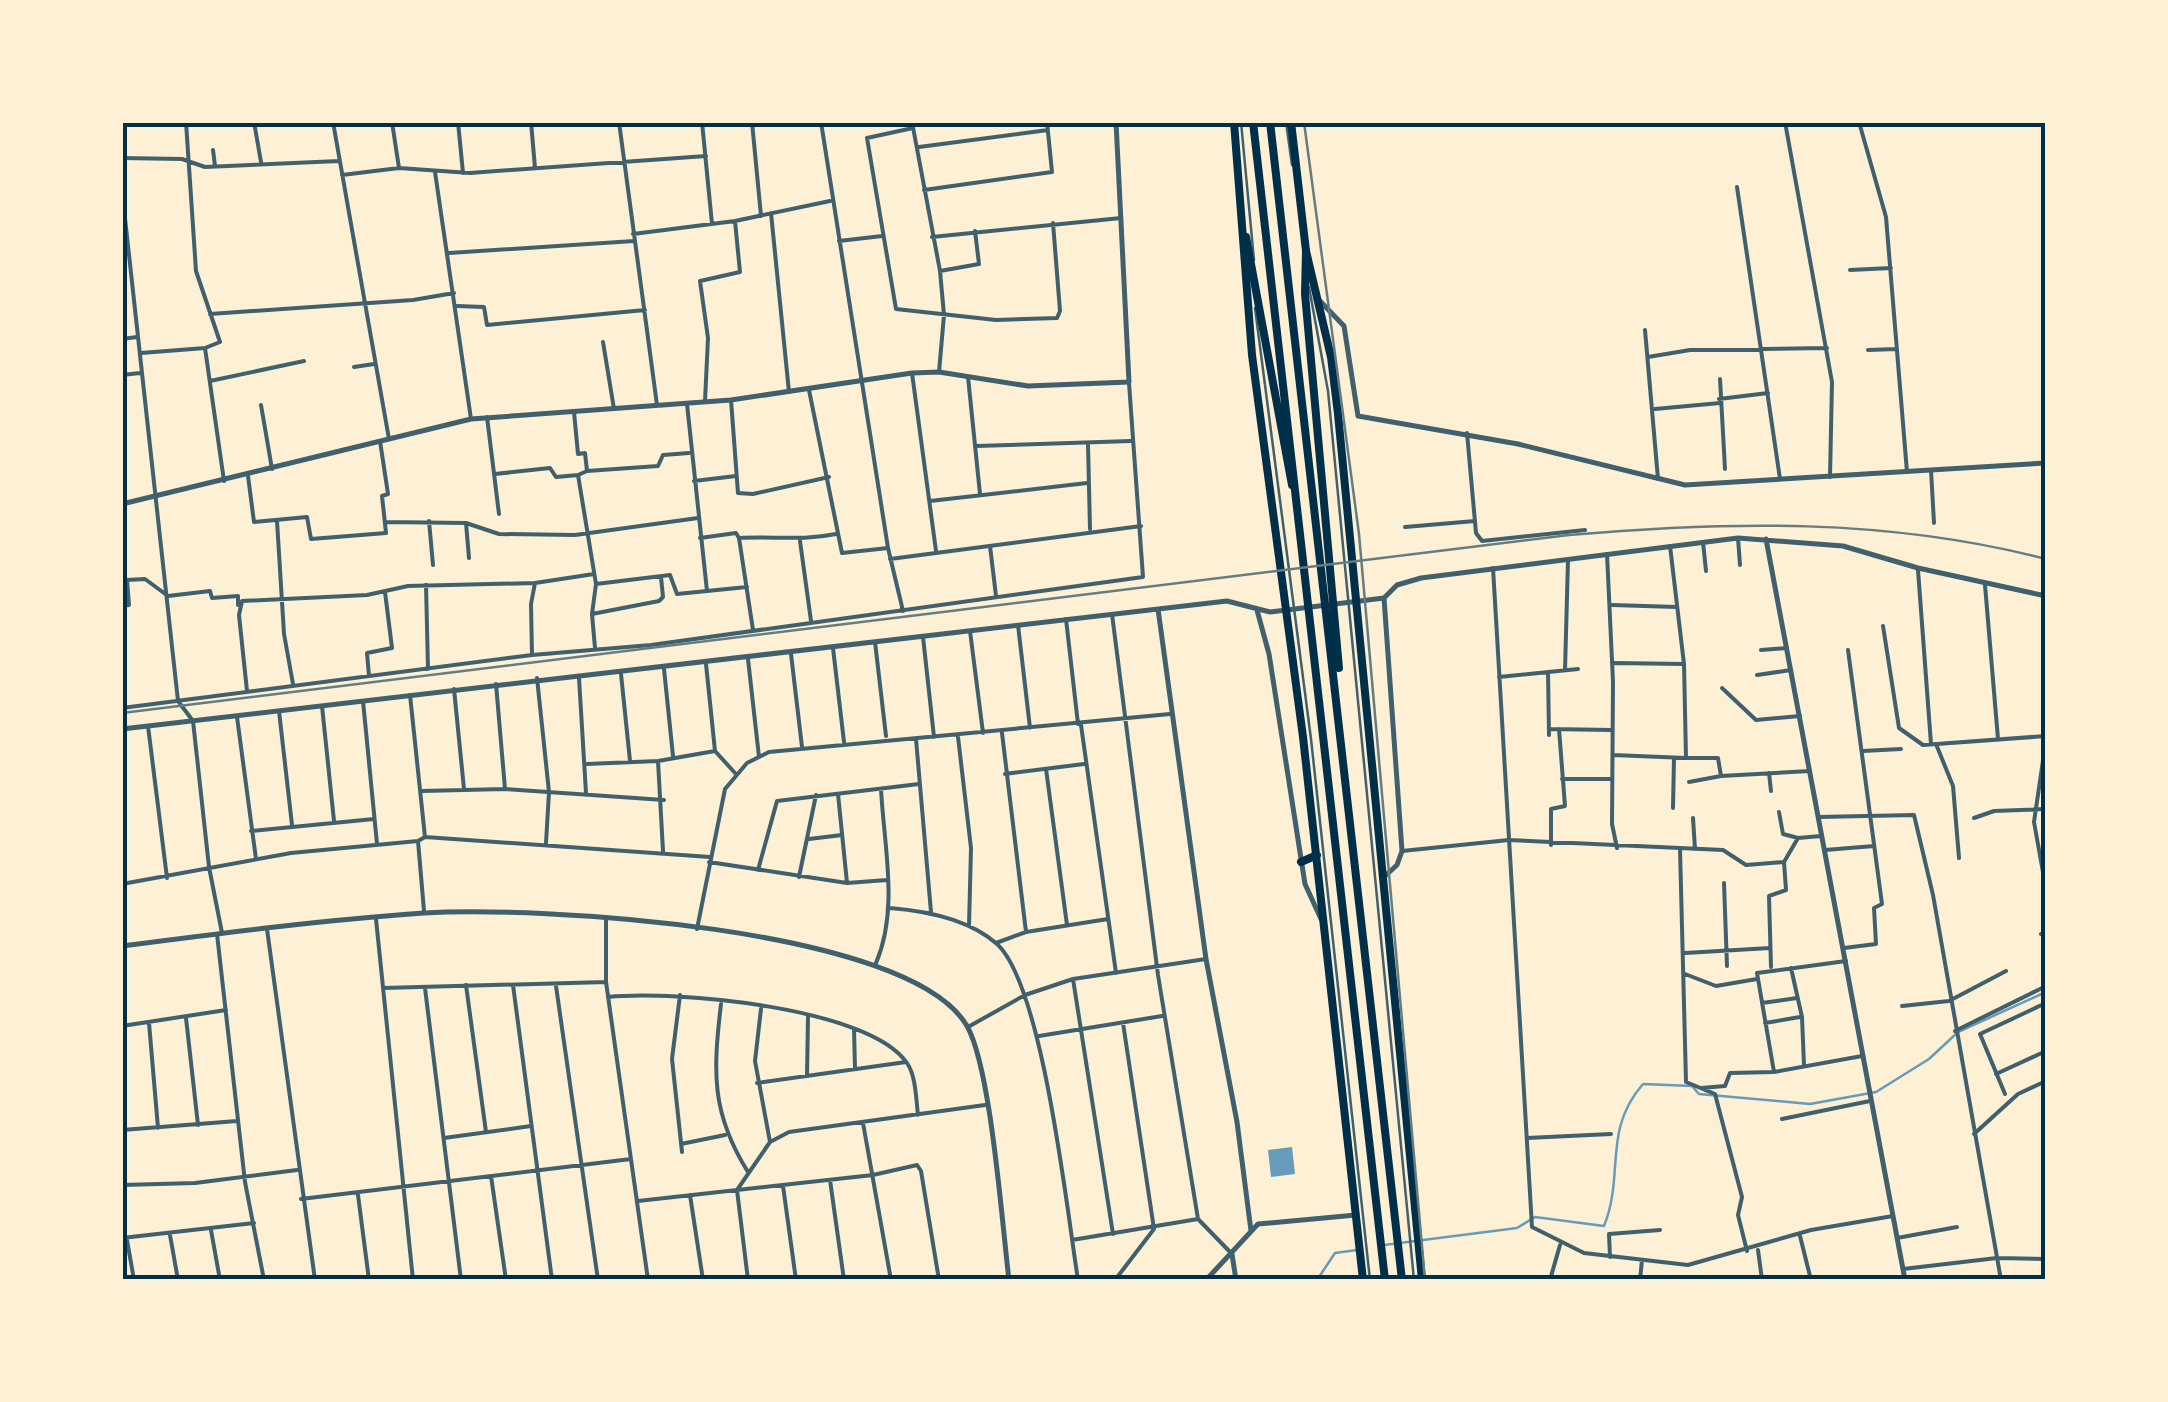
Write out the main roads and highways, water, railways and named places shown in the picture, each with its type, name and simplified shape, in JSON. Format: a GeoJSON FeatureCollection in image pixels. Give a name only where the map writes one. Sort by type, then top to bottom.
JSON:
{"type":"FeatureCollection","features":[{"type":"Feature","properties":{"kind":"highway"},"geometry":{"type":"LineString","coordinates":[[1237,122],[1250,341],[1291,621],[1366,1280]]}},
{"type":"Feature","properties":{"kind":"highway"},"geometry":{"type":"LineString","coordinates":[[1253,122],[1385,1280]]}},
{"type":"Feature","properties":{"kind":"highway"},"geometry":{"type":"LineString","coordinates":[[1270,122],[1320,543],[1332,610]]}},
{"type":"Feature","properties":{"kind":"highway"},"geometry":{"type":"LineString","coordinates":[[1289,122],[1306,252],[1342,732],[1402,1280]]}},
{"type":"Feature","properties":{"kind":"highway"},"geometry":{"type":"LineString","coordinates":[[1246,237],[1254,266],[1270,381],[1302,534]]}},
{"type":"Feature","properties":{"kind":"highway"},"geometry":{"type":"LineString","coordinates":[[1306,252],[1331,357],[1418,1280]]}},
{"type":"Feature","properties":{"kind":"highway"},"geometry":{"type":"LineString","coordinates":[[1301,862],[1316,854]]}},
{"type":"Feature","properties":{"kind":"water"},"geometry":{"type":"Polygon","coordinates":[[[1292,1147],[1295,1174],[1271,1177],[1268,1150],[1292,1147]]]}},
{"type":"Feature","properties":{"kind":"waterway"},"geometry":{"type":"LineString","coordinates":[[1384,1245],[1517,1228],[1535,1217],[1604,1226],[1613,1188],[1618,1136],[1630,1101],[1643,1084],[1692,1086],[1699,1094],[1810,1104],[1876,1092],[1929,1059],[1958,1032],[2046,992]]}},
{"type":"Feature","properties":{"kind":"waterway"},"geometry":{"type":"LineString","coordinates":[[1317,1280],[1335,1253],[1357,1250]]}},
{"type":"Feature","properties":{"kind":"tram line"},"geometry":{"type":"LineString","coordinates":[[1304,122],[1359,534],[1425,1280]]}},
{"type":"Feature","properties":{"kind":"railway"},"geometry":{"type":"LineString","coordinates":[[122,713],[1569,535],[1689,527],[1808,526],[1927,536],[2046,559]]}}]}
